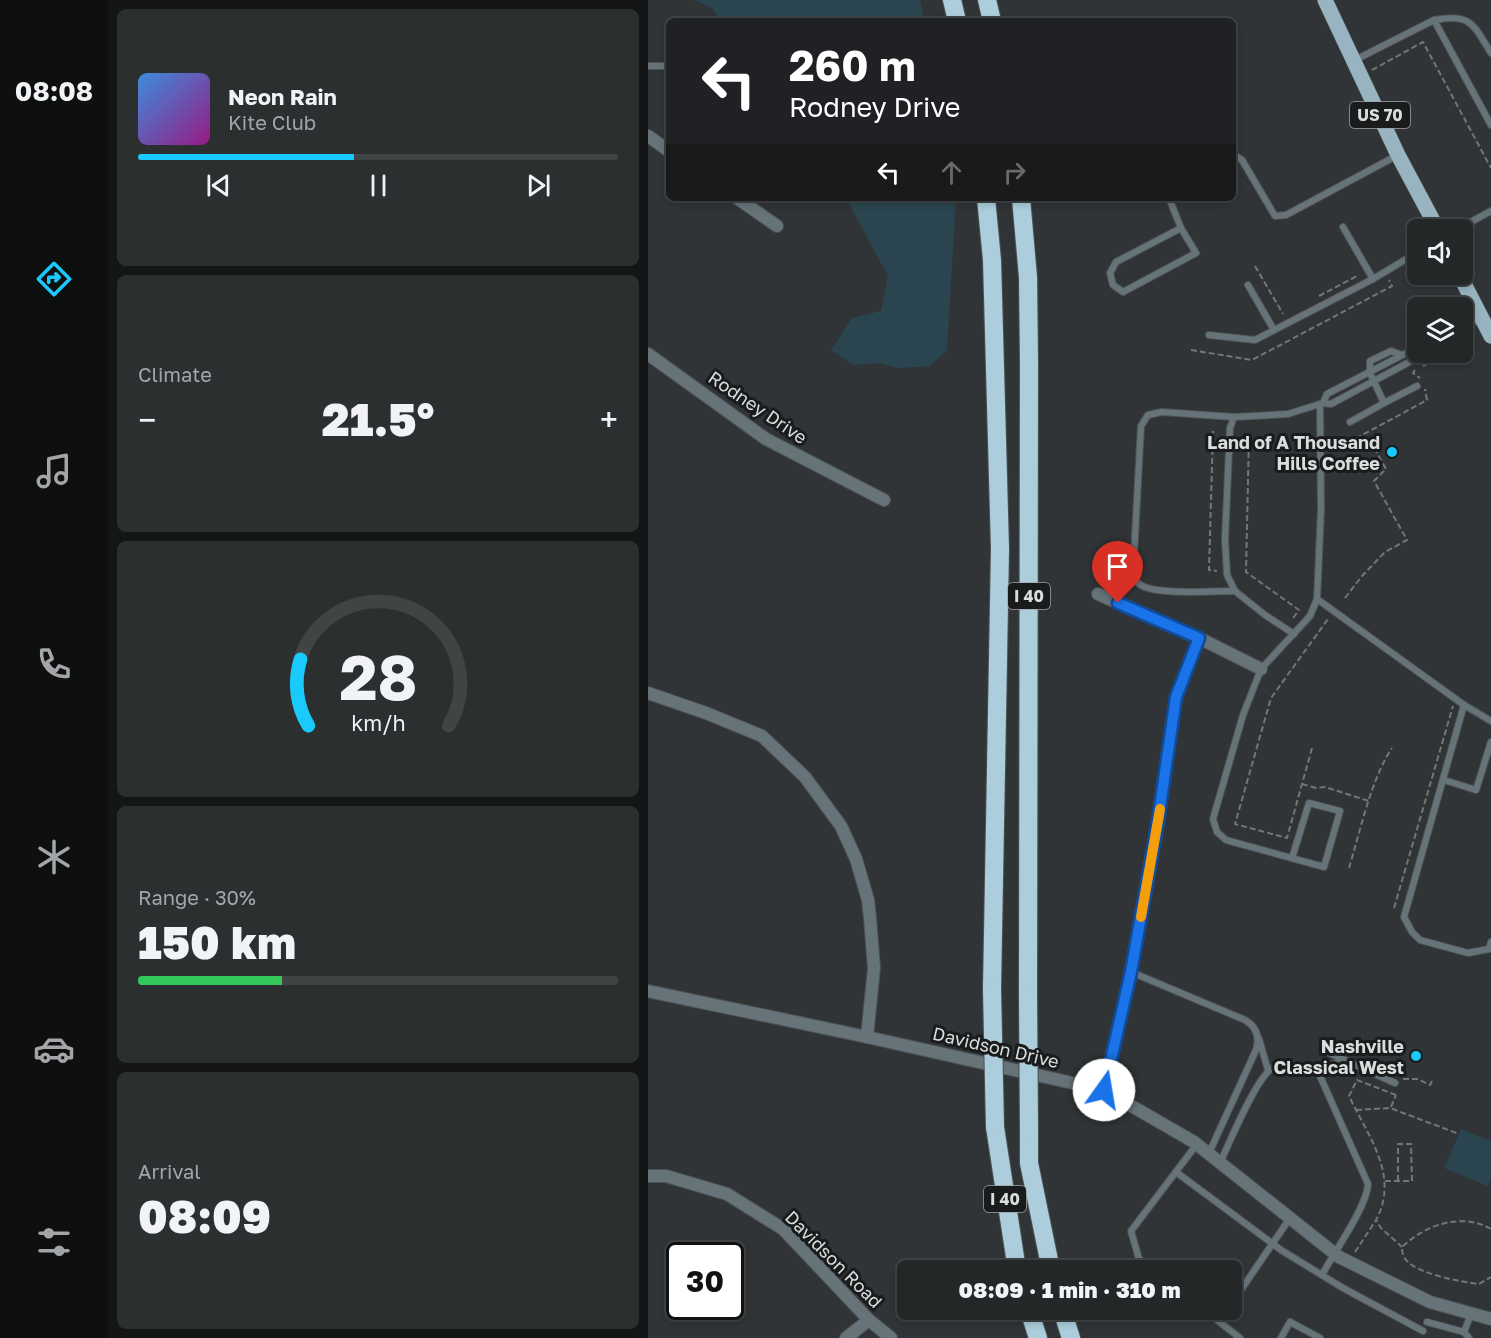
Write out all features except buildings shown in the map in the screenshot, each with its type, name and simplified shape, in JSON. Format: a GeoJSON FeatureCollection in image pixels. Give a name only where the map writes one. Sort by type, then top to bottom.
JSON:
{"type":"FeatureCollection","features":[{"type":"Feature","properties":{"kind":"highway"},"geometry":{"type":"LineString","coordinates":[[952,0],[956,18]]}},
{"type":"Feature","properties":{"kind":"highway"},"geometry":{"type":"LineString","coordinates":[[987,0],[991,18]]}},
{"type":"Feature","properties":{"kind":"highway","name":"I 40"},"geometry":{"type":"LineString","coordinates":[[986,201],[992,260],[1000,549],[992,989],[995,1127],[1015,1260]]}},
{"type":"Feature","properties":{"kind":"highway","name":"I 40"},"geometry":{"type":"LineString","coordinates":[[1021,201],[1028,277],[1029,363],[1029,1163],[1049,1260]]}},
{"type":"Feature","properties":{"kind":"highway"},"geometry":{"type":"LineString","coordinates":[[1032,1320],[1038,1338]]}},
{"type":"Feature","properties":{"kind":"highway"},"geometry":{"type":"LineString","coordinates":[[1065,1320],[1071,1338]]}},
{"type":"Feature","properties":{"kind":"main road","name":"US 70"},"geometry":{"type":"LineString","coordinates":[[1325,0],[1398,155],[1432,219]]}},
{"type":"Feature","properties":{"kind":"main road"},"geometry":{"type":"LineString","coordinates":[[1464,285],[1491,336]]}},
{"type":"Feature","properties":{"kind":"street"},"geometry":{"type":"LineString","coordinates":[[648,136],[666,149]]}},
{"type":"Feature","properties":{"kind":"street"},"geometry":{"type":"LineString","coordinates":[[741,201],[777,226]]}},
{"type":"Feature","properties":{"kind":"street","name":"Rodney Drive"},"geometry":{"type":"LineString","coordinates":[[648,354],[766,439],[884,500]]}},
{"type":"Feature","properties":{"kind":"street"},"geometry":{"type":"LineString","coordinates":[[1098,594],[1199,638],[1261,669]]}},
{"type":"Feature","properties":{"kind":"street"},"geometry":{"type":"LineString","coordinates":[[1104,1090],[1131,972],[1158,821],[1176,697],[1199,638]]}},
{"type":"Feature","properties":{"kind":"street"},"geometry":{"type":"LineString","coordinates":[[648,693],[762,736],[805,777],[841,826],[856,859],[868,900],[874,968],[867,1037]]}},
{"type":"Feature","properties":{"kind":"street","name":"Davidson Drive"},"geometry":{"type":"LineString","coordinates":[[648,991],[1104,1090],[1197,1144],[1334,1253],[1430,1302],[1491,1319]]}},
{"type":"Feature","properties":{"kind":"street","name":"Davidson Road"},"geometry":{"type":"LineString","coordinates":[[648,1176],[666,1176],[727,1194],[783,1229],[869,1320],[891,1338]]}},
{"type":"Feature","properties":{"kind":"street"},"geometry":{"type":"LineString","coordinates":[[846,1338],[869,1320]]}},
{"type":"Feature","properties":{"kind":"lane"},"geometry":{"type":"LineString","coordinates":[[1355,60],[1434,20],[1447,18],[1464,18],[1475,27],[1491,53]]}},
{"type":"Feature","properties":{"kind":"lane"},"geometry":{"type":"LineString","coordinates":[[1434,20],[1491,125]]}},
{"type":"Feature","properties":{"kind":"lane"},"geometry":{"type":"LineString","coordinates":[[648,66],[666,66]]}},
{"type":"Feature","properties":{"kind":"lane"},"geometry":{"type":"LineString","coordinates":[[1236,156],[1242,159],[1275,216],[1286,216],[1398,155]]}},
{"type":"Feature","properties":{"kind":"lane"},"geometry":{"type":"LineString","coordinates":[[1170,201],[1181,228],[1196,253],[1123,292],[1113,285],[1110,273],[1116,262],[1181,228]]}},
{"type":"Feature","properties":{"kind":"lane"},"geometry":{"type":"LineString","coordinates":[[1473,221],[1491,211]]}},
{"type":"Feature","properties":{"kind":"lane"},"geometry":{"type":"LineString","coordinates":[[1343,227],[1372,279]]}},
{"type":"Feature","properties":{"kind":"lane"},"geometry":{"type":"LineString","coordinates":[[1209,335],[1255,340],[1407,258]]}},
{"type":"Feature","properties":{"kind":"lane"},"geometry":{"type":"LineString","coordinates":[[1248,285],[1274,330]]}},
{"type":"Feature","properties":{"kind":"lane"},"geometry":{"type":"LineString","coordinates":[[1473,322],[1481,318]]}},
{"type":"Feature","properties":{"kind":"lane"},"geometry":{"type":"LineString","coordinates":[[1292,858],[1309,803],[1340,811],[1324,867],[1226,840],[1216,832],[1213,819],[1243,714],[1261,669],[1310,616],[1317,598],[1322,404],[1327,394],[1407,352]]}},
{"type":"Feature","properties":{"kind":"lane"},"geometry":{"type":"LineString","coordinates":[[1235,591],[1152,591],[1139,584],[1135,576],[1134,555],[1141,426],[1148,415],[1162,412],[1234,417],[1288,414],[1322,404],[1331,404],[1408,363]]}},
{"type":"Feature","properties":{"kind":"lane"},"geometry":{"type":"LineString","coordinates":[[1370,373],[1384,403]]}},
{"type":"Feature","properties":{"kind":"lane"},"geometry":{"type":"LineString","coordinates":[[1350,422],[1417,386]]}},
{"type":"Feature","properties":{"kind":"lane"},"geometry":{"type":"LineString","coordinates":[[1234,417],[1230,429],[1225,539],[1227,575],[1235,591],[1294,634]]}},
{"type":"Feature","properties":{"kind":"lane"},"geometry":{"type":"LineString","coordinates":[[1317,598],[1464,705],[1491,721]]}},
{"type":"Feature","properties":{"kind":"lane"},"geometry":{"type":"LineString","coordinates":[[1464,705],[1404,917],[1412,932],[1420,940],[1468,953],[1489,949],[1491,942]]}},
{"type":"Feature","properties":{"kind":"lane"},"geometry":{"type":"LineString","coordinates":[[1444,780],[1476,790],[1491,742]]}},
{"type":"Feature","properties":{"kind":"lane"},"geometry":{"type":"LineString","coordinates":[[1131,972],[1245,1020],[1255,1028],[1268,1070]]}},
{"type":"Feature","properties":{"kind":"lane"},"geometry":{"type":"LineString","coordinates":[[1209,1154],[1256,1050],[1258,1038]]}},
{"type":"Feature","properties":{"kind":"lane"},"geometry":{"type":"LineString","coordinates":[[1325,1051],[1395,1083]]}},
{"type":"Feature","properties":{"kind":"lane"},"geometry":{"type":"LineString","coordinates":[[1220,1163],[1257,1085],[1268,1070],[1276,1067],[1332,1065],[1343,1060]]}},
{"type":"Feature","properties":{"kind":"lane"},"geometry":{"type":"LineString","coordinates":[[1316,1067],[1367,1177],[1368,1184],[1360,1208],[1322,1275]]}},
{"type":"Feature","properties":{"kind":"lane"},"geometry":{"type":"LineString","coordinates":[[1140,1260],[1131,1231],[1197,1144]]}},
{"type":"Feature","properties":{"kind":"lane"},"geometry":{"type":"LineString","coordinates":[[1176,1172],[1272,1243],[1322,1275],[1423,1331]]}},
{"type":"Feature","properties":{"kind":"lane"},"geometry":{"type":"LineString","coordinates":[[1242,1288],[1290,1218]]}},
{"type":"Feature","properties":{"kind":"lane"},"geometry":{"type":"LineString","coordinates":[[1464,1332],[1472,1313]]}},
{"type":"Feature","properties":{"kind":"lane"},"geometry":{"type":"LineString","coordinates":[[1219,1321],[1240,1338]]}},
{"type":"Feature","properties":{"kind":"lane"},"geometry":{"type":"LineString","coordinates":[[1281,1338],[1290,1322],[1320,1338]]}},
{"type":"Feature","properties":{"kind":"lane"},"geometry":{"type":"LineString","coordinates":[[1427,1322],[1464,1332],[1469,1338]]}},
{"type":"Feature","properties":{"kind":"path"},"geometry":{"type":"LineString","coordinates":[[1372,70],[1423,42],[1491,168]]}},
{"type":"Feature","properties":{"kind":"path"},"geometry":{"type":"LineString","coordinates":[[1255,266],[1283,314]]}},
{"type":"Feature","properties":{"kind":"path"},"geometry":{"type":"LineString","coordinates":[[1419,377],[1413,371],[1428,363]]}},
{"type":"Feature","properties":{"kind":"path"},"geometry":{"type":"LineString","coordinates":[[1345,598],[1385,552],[1407,540],[1374,481],[1386,469],[1372,444],[1359,447],[1353,440],[1427,400],[1425,388]]}},
{"type":"Feature","properties":{"kind":"path"},"geometry":{"type":"LineString","coordinates":[[1213,431],[1209,570],[1221,572]]}},
{"type":"Feature","properties":{"kind":"path"},"geometry":{"type":"LineString","coordinates":[[1246,572],[1250,434]]}},
{"type":"Feature","properties":{"kind":"path"},"geometry":{"type":"LineString","coordinates":[[1240,572],[1246,572],[1299,610],[1293,618]]}},
{"type":"Feature","properties":{"kind":"path"},"geometry":{"type":"LineString","coordinates":[[1312,748],[1287,838],[1235,824],[1270,698],[1332,614]]}},
{"type":"Feature","properties":{"kind":"path"},"geometry":{"type":"LineString","coordinates":[[1394,908],[1454,704]]}},
{"type":"Feature","properties":{"kind":"path"},"geometry":{"type":"LineString","coordinates":[[1349,868],[1369,801],[1384,760],[1392,748]]}},
{"type":"Feature","properties":{"kind":"path"},"geometry":{"type":"LineString","coordinates":[[1302,784],[1316,788],[1325,787],[1369,801]]}},
{"type":"Feature","properties":{"kind":"path"},"geometry":{"type":"LineString","coordinates":[[1390,1108],[1403,1079],[1418,1079],[1430,1085],[1432,1081]]}},
{"type":"Feature","properties":{"kind":"path"},"geometry":{"type":"LineString","coordinates":[[1355,1252],[1376,1220],[1385,1194],[1385,1181],[1383,1166],[1350,1096],[1357,1080],[1396,1095]]}},
{"type":"Feature","properties":{"kind":"path"},"geometry":{"type":"LineString","coordinates":[[1356,1110],[1390,1108],[1459,1134]]}},
{"type":"Feature","properties":{"kind":"path"},"geometry":{"type":"LineString","coordinates":[[1385,1181],[1398,1181],[1412,1181],[1411,1143],[1398,1144],[1398,1181]]}},
{"type":"Feature","properties":{"kind":"path"},"geometry":{"type":"LineString","coordinates":[[1376,1220],[1402,1247],[1404,1257],[1410,1264],[1440,1276],[1479,1284],[1491,1277]]}},
{"type":"Feature","properties":{"kind":"path"},"geometry":{"type":"LineString","coordinates":[[1402,1247],[1429,1228],[1445,1222],[1479,1223],[1491,1229]]}},
{"type":"Feature","properties":{"kind":"shaded area"},"geometry":{"type":"Polygon","coordinates":[[[695,0],[920,0],[923,18],[718,18],[713,9],[695,0]]]}},
{"type":"Feature","properties":{"kind":"shaded area"},"geometry":{"type":"Polygon","coordinates":[[[848,201],[956,201],[947,350],[930,366],[898,368],[878,363],[854,365],[831,350],[852,318],[881,311],[888,276],[848,201]]]}},
{"type":"Feature","properties":{"kind":"shaded area"},"geometry":{"type":"Polygon","coordinates":[[[1461,1129],[1491,1141],[1491,1179],[1488,1186],[1444,1168],[1461,1129]]]}},
{"type":"Feature","properties":{"kind":"slow traffic"},"geometry":{"type":"LineString","coordinates":[[1141,917],[1160,809]]}},
{"type":"Feature","properties":{"kind":"place","name":"Land of A Thousand Hills Coffee"},"geometry":{"type":"Point","coordinates":[1392,452]}},
{"type":"Feature","properties":{"kind":"place","name":"Nashville Classical West"},"geometry":{"type":"Point","coordinates":[1416,1056]}},
{"type":"Feature","properties":{"kind":"route"},"geometry":{"type":"LineString","coordinates":[[1104,1090],[1131,972],[1158,821],[1176,697],[1199,638],[1118,603]]}}]}
